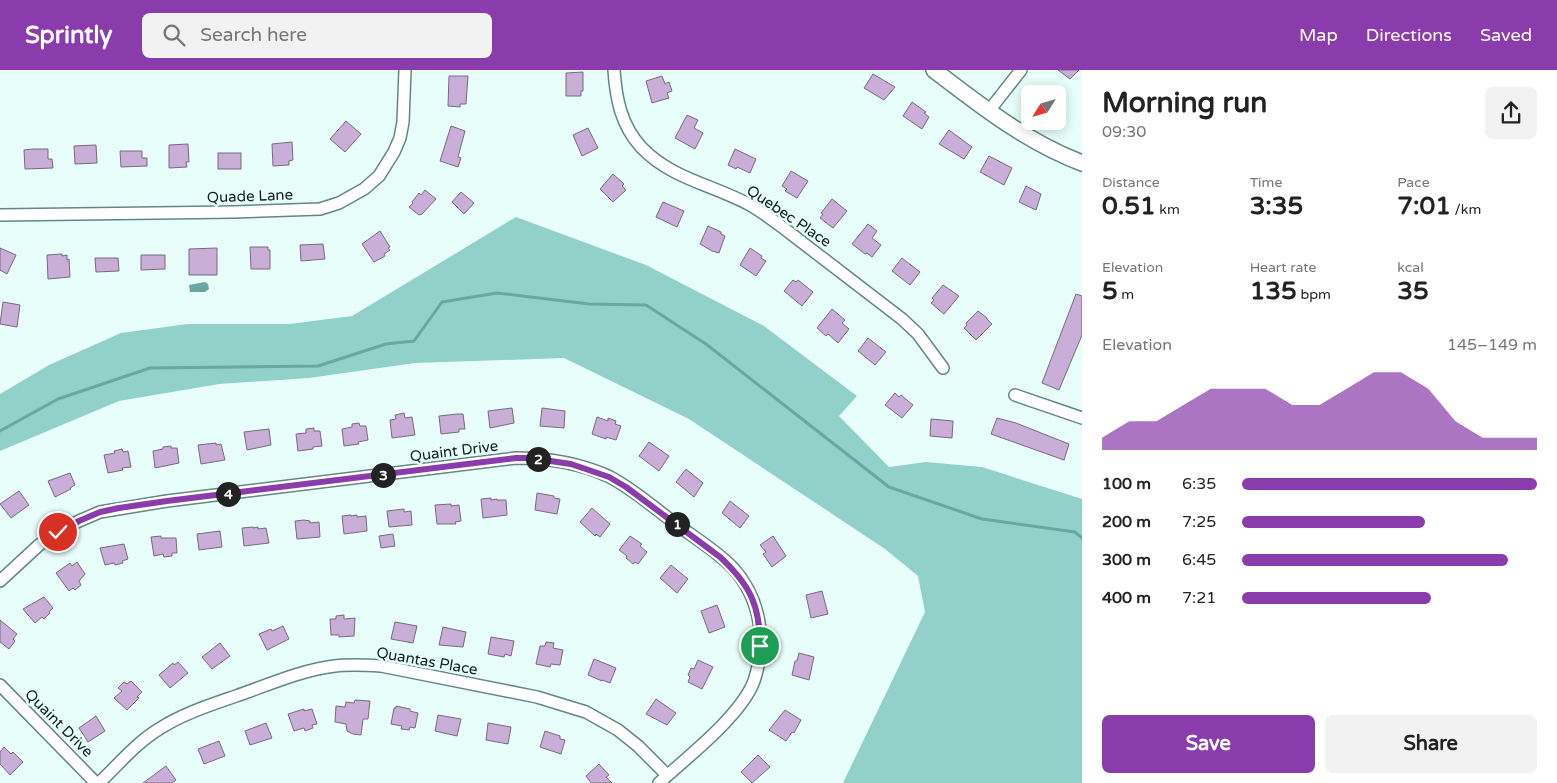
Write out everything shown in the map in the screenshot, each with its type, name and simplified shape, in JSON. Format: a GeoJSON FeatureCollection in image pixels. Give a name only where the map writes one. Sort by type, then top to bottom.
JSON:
{"type":"FeatureCollection","features":[{"type":"Feature","properties":{"kind":"street","name":"Quade Lane"},"geometry":{"type":"LineString","coordinates":[[0,215],[320,209],[339,203],[364,189],[379,176],[394,152],[400,138],[403,122],[405,70]]}},
{"type":"Feature","properties":{"kind":"street","name":"Quebec Place"},"geometry":{"type":"LineString","coordinates":[[614,70],[618,103],[622,117],[629,131],[654,159],[684,177],[733,196],[768,217],[902,319],[918,334],[943,368]]}},
{"type":"Feature","properties":{"kind":"street"},"geometry":{"type":"LineString","coordinates":[[934,70],[988,112],[1018,132],[1045,147],[1082,163]]}},
{"type":"Feature","properties":{"kind":"street"},"geometry":{"type":"LineString","coordinates":[[988,112],[1021,70]]}},
{"type":"Feature","properties":{"kind":"street"},"geometry":{"type":"LineString","coordinates":[[1015,395],[1081,413]]}},
{"type":"Feature","properties":{"kind":"street","name":"Quaint Drive"},"geometry":{"type":"LineString","coordinates":[[0,582],[39,545],[58,532],[100,512],[110,510],[516,458],[530,458],[571,464],[590,469],[626,487],[720,557],[743,582],[752,597],[758,613],[760,646],[758,665],[749,690],[726,722],[663,779]]}},
{"type":"Feature","properties":{"kind":"street","name":"Quantas Place"},"geometry":{"type":"LineString","coordinates":[[97,783],[141,742],[176,719],[308,672],[336,666],[359,665],[381,666],[537,697],[586,712],[618,730],[638,746],[663,779]]}},
{"type":"Feature","properties":{"kind":"street","name":"Quaint Drive"},"geometry":{"type":"LineString","coordinates":[[0,685],[97,783]]}},
{"type":"Feature","properties":{"kind":"shaded area"},"geometry":{"type":"Polygon","coordinates":[[[516,217],[646,265],[764,326],[857,396],[839,416],[889,467],[926,462],[982,467],[1082,499],[1082,783],[843,783],[925,612],[918,576],[885,549],[689,419],[564,358],[415,363],[309,378],[219,384],[119,401],[0,451],[0,394],[49,365],[121,333],[188,324],[290,324],[352,316],[516,217]]]}},
{"type":"Feature","properties":{"kind":"shaded area"},"geometry":{"type":"Polygon","coordinates":[[[205,282],[208,284],[209,289],[205,292],[190,292],[189,285],[205,282]]]}},
{"type":"Feature","properties":{"kind":"building"},"geometry":{"type":"Polygon","coordinates":[[[1058,70],[1079,70],[1070,79],[1058,70]]]}},
{"type":"Feature","properties":{"kind":"building"},"geometry":{"type":"Polygon","coordinates":[[[583,72],[583,91],[581,91],[581,96],[566,96],[566,73],[583,72]]]}},
{"type":"Feature","properties":{"kind":"building"},"geometry":{"type":"Polygon","coordinates":[[[873,74],[895,87],[884,100],[864,88],[873,74]]]}},
{"type":"Feature","properties":{"kind":"building"},"geometry":{"type":"Polygon","coordinates":[[[449,76],[468,76],[466,104],[460,104],[460,107],[448,106],[449,76]]]}},
{"type":"Feature","properties":{"kind":"building"},"geometry":{"type":"Polygon","coordinates":[[[662,76],[665,84],[669,82],[672,91],[667,93],[669,98],[652,103],[646,81],[662,76]]]}},
{"type":"Feature","properties":{"kind":"building"},"geometry":{"type":"Polygon","coordinates":[[[912,102],[926,112],[924,113],[929,117],[922,129],[903,116],[912,102]]]}},
{"type":"Feature","properties":{"kind":"building"},"geometry":{"type":"Polygon","coordinates":[[[687,115],[698,120],[694,128],[703,133],[695,149],[675,138],[687,115]]]}},
{"type":"Feature","properties":{"kind":"building"},"geometry":{"type":"Polygon","coordinates":[[[346,121],[361,134],[345,152],[330,139],[346,121]]]}},
{"type":"Feature","properties":{"kind":"building"},"geometry":{"type":"Polygon","coordinates":[[[451,126],[465,131],[458,157],[461,158],[458,167],[440,161],[451,126]]]}},
{"type":"Feature","properties":{"kind":"building"},"geometry":{"type":"Polygon","coordinates":[[[588,128],[598,148],[582,156],[573,135],[588,128]]]}},
{"type":"Feature","properties":{"kind":"building"},"geometry":{"type":"Polygon","coordinates":[[[949,130],[972,147],[964,159],[939,144],[949,130]]]}},
{"type":"Feature","properties":{"kind":"building"},"geometry":{"type":"Polygon","coordinates":[[[292,142],[293,160],[289,161],[289,165],[273,166],[272,144],[292,142]]]}},
{"type":"Feature","properties":{"kind":"building"},"geometry":{"type":"Polygon","coordinates":[[[188,144],[189,162],[186,162],[187,167],[169,168],[169,145],[188,144]]]}},
{"type":"Feature","properties":{"kind":"building"},"geometry":{"type":"Polygon","coordinates":[[[96,145],[97,163],[75,164],[74,146],[96,145]]]}},
{"type":"Feature","properties":{"kind":"building"},"geometry":{"type":"Polygon","coordinates":[[[48,149],[48,159],[52,159],[53,168],[25,169],[24,150],[48,149]]]}},
{"type":"Feature","properties":{"kind":"building"},"geometry":{"type":"Polygon","coordinates":[[[735,149],[756,159],[750,173],[728,165],[735,149]]]}},
{"type":"Feature","properties":{"kind":"building"},"geometry":{"type":"Polygon","coordinates":[[[120,151],[142,151],[142,158],[147,158],[147,166],[121,167],[120,151]]]}},
{"type":"Feature","properties":{"kind":"building"},"geometry":{"type":"Polygon","coordinates":[[[218,153],[241,153],[241,169],[218,169],[218,153]]]}},
{"type":"Feature","properties":{"kind":"building"},"geometry":{"type":"Polygon","coordinates":[[[989,156],[1012,168],[1004,185],[980,172],[989,156]]]}},
{"type":"Feature","properties":{"kind":"building"},"geometry":{"type":"Polygon","coordinates":[[[791,171],[808,181],[797,198],[785,191],[787,189],[782,186],[791,171]]]}},
{"type":"Feature","properties":{"kind":"building"},"geometry":{"type":"Polygon","coordinates":[[[613,174],[624,184],[622,186],[626,190],[613,202],[600,189],[613,174]]]}},
{"type":"Feature","properties":{"kind":"building"},"geometry":{"type":"Polygon","coordinates":[[[1026,186],[1041,194],[1036,210],[1019,202],[1026,186]]]}},
{"type":"Feature","properties":{"kind":"building"},"geometry":{"type":"Polygon","coordinates":[[[425,190],[436,199],[419,215],[409,207],[419,193],[421,195],[425,190]]]}},
{"type":"Feature","properties":{"kind":"building"},"geometry":{"type":"Polygon","coordinates":[[[461,192],[474,203],[464,214],[452,202],[461,192]]]}},
{"type":"Feature","properties":{"kind":"building"},"geometry":{"type":"Polygon","coordinates":[[[832,199],[847,211],[833,228],[820,218],[823,214],[821,213],[832,199]]]}},
{"type":"Feature","properties":{"kind":"building"},"geometry":{"type":"Polygon","coordinates":[[[663,202],[684,211],[677,227],[656,217],[663,202]]]}},
{"type":"Feature","properties":{"kind":"building"},"geometry":{"type":"Polygon","coordinates":[[[868,224],[877,231],[872,238],[881,245],[872,257],[852,244],[868,224]]]}},
{"type":"Feature","properties":{"kind":"building"},"geometry":{"type":"Polygon","coordinates":[[[708,226],[725,236],[719,253],[700,244],[708,226]]]}},
{"type":"Feature","properties":{"kind":"building"},"geometry":{"type":"Polygon","coordinates":[[[380,231],[390,250],[384,254],[385,256],[374,262],[362,244],[380,231]]]}},
{"type":"Feature","properties":{"kind":"building"},"geometry":{"type":"Polygon","coordinates":[[[323,244],[325,259],[301,261],[300,245],[323,244]]]}},
{"type":"Feature","properties":{"kind":"building"},"geometry":{"type":"Polygon","coordinates":[[[250,247],[268,247],[268,250],[270,250],[270,269],[251,269],[250,247]]]}},
{"type":"Feature","properties":{"kind":"building"},"geometry":{"type":"Polygon","coordinates":[[[0,248],[16,255],[7,274],[0,270],[0,248]]]}},
{"type":"Feature","properties":{"kind":"building"},"geometry":{"type":"Polygon","coordinates":[[[217,248],[217,275],[189,275],[189,249],[217,248]]]}},
{"type":"Feature","properties":{"kind":"building"},"geometry":{"type":"Polygon","coordinates":[[[750,248],[766,261],[756,276],[740,265],[750,248]]]}},
{"type":"Feature","properties":{"kind":"building"},"geometry":{"type":"Polygon","coordinates":[[[62,254],[62,256],[67,255],[67,260],[69,259],[70,277],[48,279],[47,255],[62,254]]]}},
{"type":"Feature","properties":{"kind":"building"},"geometry":{"type":"Polygon","coordinates":[[[141,255],[165,255],[165,269],[141,270],[141,255]]]}},
{"type":"Feature","properties":{"kind":"building"},"geometry":{"type":"Polygon","coordinates":[[[95,258],[118,258],[119,271],[96,272],[95,258]]]}},
{"type":"Feature","properties":{"kind":"building"},"geometry":{"type":"Polygon","coordinates":[[[902,258],[920,272],[910,285],[892,271],[902,258]]]}},
{"type":"Feature","properties":{"kind":"building"},"geometry":{"type":"Polygon","coordinates":[[[793,280],[796,282],[798,280],[813,292],[802,306],[784,291],[793,280]]]}},
{"type":"Feature","properties":{"kind":"building"},"geometry":{"type":"Polygon","coordinates":[[[943,285],[959,296],[944,314],[931,303],[934,300],[932,298],[943,285]]]}},
{"type":"Feature","properties":{"kind":"building"},"geometry":{"type":"Polygon","coordinates":[[[1076,294],[1082,296],[1082,335],[1059,390],[1042,383],[1076,294]]]}},
{"type":"Feature","properties":{"kind":"building"},"geometry":{"type":"Polygon","coordinates":[[[3,302],[20,305],[17,327],[0,324],[3,302]]]}},
{"type":"Feature","properties":{"kind":"building"},"geometry":{"type":"Polygon","coordinates":[[[832,309],[845,320],[842,323],[849,329],[838,343],[828,334],[826,336],[817,328],[832,309]]]}},
{"type":"Feature","properties":{"kind":"building"},"geometry":{"type":"Polygon","coordinates":[[[978,311],[992,324],[976,340],[964,328],[967,325],[966,323],[978,311]]]}},
{"type":"Feature","properties":{"kind":"building"},"geometry":{"type":"Polygon","coordinates":[[[868,338],[886,352],[875,365],[858,351],[868,338]]]}},
{"type":"Feature","properties":{"kind":"building"},"geometry":{"type":"Polygon","coordinates":[[[895,393],[899,397],[901,395],[913,405],[902,418],[885,405],[895,393]]]}},
{"type":"Feature","properties":{"kind":"building"},"geometry":{"type":"Polygon","coordinates":[[[512,408],[514,423],[490,428],[488,411],[512,408]]]}},
{"type":"Feature","properties":{"kind":"building"},"geometry":{"type":"Polygon","coordinates":[[[542,408],[565,411],[564,428],[540,426],[542,408]]]}},
{"type":"Feature","properties":{"kind":"building"},"geometry":{"type":"Polygon","coordinates":[[[404,413],[405,418],[412,417],[415,435],[392,438],[390,420],[396,419],[395,415],[404,413]]]}},
{"type":"Feature","properties":{"kind":"building"},"geometry":{"type":"Polygon","coordinates":[[[463,414],[465,429],[459,429],[459,432],[441,434],[439,416],[463,414]]]}},
{"type":"Feature","properties":{"kind":"building"},"geometry":{"type":"Polygon","coordinates":[[[597,417],[608,421],[608,418],[616,421],[615,424],[621,426],[616,440],[592,434],[597,417]]]}},
{"type":"Feature","properties":{"kind":"building"},"geometry":{"type":"Polygon","coordinates":[[[997,418],[1016,423],[1069,444],[1064,460],[991,434],[997,418]]]}},
{"type":"Feature","properties":{"kind":"building"},"geometry":{"type":"Polygon","coordinates":[[[931,419],[953,421],[952,438],[930,436],[931,419]]]}},
{"type":"Feature","properties":{"kind":"building"},"geometry":{"type":"Polygon","coordinates":[[[359,423],[360,426],[366,426],[368,440],[358,442],[359,444],[344,446],[342,429],[359,423]]]}},
{"type":"Feature","properties":{"kind":"building"},"geometry":{"type":"Polygon","coordinates":[[[314,428],[314,431],[320,431],[322,446],[298,451],[296,434],[306,433],[306,429],[314,428]]]}},
{"type":"Feature","properties":{"kind":"building"},"geometry":{"type":"Polygon","coordinates":[[[269,429],[271,445],[247,450],[244,432],[269,429]]]}},
{"type":"Feature","properties":{"kind":"building"},"geometry":{"type":"Polygon","coordinates":[[[649,442],[669,456],[659,471],[639,456],[649,442]]]}},
{"type":"Feature","properties":{"kind":"building"},"geometry":{"type":"Polygon","coordinates":[[[216,443],[216,445],[221,444],[225,460],[201,464],[198,445],[216,443]]]}},
{"type":"Feature","properties":{"kind":"building"},"geometry":{"type":"Polygon","coordinates":[[[171,446],[171,448],[177,448],[179,463],[155,468],[153,451],[171,446]]]}},
{"type":"Feature","properties":{"kind":"building"},"geometry":{"type":"Polygon","coordinates":[[[122,449],[123,452],[128,451],[131,467],[108,473],[104,455],[115,453],[114,451],[122,449]]]}},
{"type":"Feature","properties":{"kind":"building"},"geometry":{"type":"Polygon","coordinates":[[[686,469],[703,483],[694,497],[676,482],[686,469]]]}},
{"type":"Feature","properties":{"kind":"building"},"geometry":{"type":"Polygon","coordinates":[[[70,473],[75,485],[55,497],[48,481],[70,473]]]}},
{"type":"Feature","properties":{"kind":"building"},"geometry":{"type":"Polygon","coordinates":[[[19,491],[29,505],[11,518],[0,504],[19,491]]]}},
{"type":"Feature","properties":{"kind":"building"},"geometry":{"type":"Polygon","coordinates":[[[537,493],[560,499],[557,514],[535,510],[537,493]]]}},
{"type":"Feature","properties":{"kind":"building"},"geometry":{"type":"Polygon","coordinates":[[[491,498],[491,500],[506,500],[507,515],[483,518],[481,499],[491,498]]]}},
{"type":"Feature","properties":{"kind":"building"},"geometry":{"type":"Polygon","coordinates":[[[730,501],[749,516],[740,528],[722,513],[730,501]]]}},
{"type":"Feature","properties":{"kind":"building"},"geometry":{"type":"Polygon","coordinates":[[[451,504],[451,506],[459,505],[461,521],[455,522],[456,524],[437,524],[435,505],[451,504]]]}},
{"type":"Feature","properties":{"kind":"building"},"geometry":{"type":"Polygon","coordinates":[[[592,508],[610,524],[600,537],[596,534],[595,536],[580,522],[592,508]]]}},
{"type":"Feature","properties":{"kind":"building"},"geometry":{"type":"Polygon","coordinates":[[[404,509],[404,512],[411,511],[412,525],[389,527],[387,511],[404,509]]]}},
{"type":"Feature","properties":{"kind":"building"},"geometry":{"type":"Polygon","coordinates":[[[357,515],[357,517],[366,516],[367,531],[344,534],[342,516],[357,515]]]}},
{"type":"Feature","properties":{"kind":"building"},"geometry":{"type":"Polygon","coordinates":[[[295,521],[310,521],[310,523],[319,522],[320,537],[297,539],[295,521]]]}},
{"type":"Feature","properties":{"kind":"building"},"geometry":{"type":"Polygon","coordinates":[[[258,527],[258,529],[266,528],[269,543],[244,546],[242,528],[258,527]]]}},
{"type":"Feature","properties":{"kind":"building"},"geometry":{"type":"Polygon","coordinates":[[[220,531],[222,547],[199,550],[197,534],[220,531]]]}},
{"type":"Feature","properties":{"kind":"building"},"geometry":{"type":"Polygon","coordinates":[[[393,534],[395,546],[381,548],[379,536],[393,534]]]}},
{"type":"Feature","properties":{"kind":"building"},"geometry":{"type":"Polygon","coordinates":[[[161,536],[161,538],[176,538],[177,553],[172,553],[172,556],[164,557],[163,554],[154,556],[151,537],[161,536]]]}},
{"type":"Feature","properties":{"kind":"building"},"geometry":{"type":"Polygon","coordinates":[[[630,536],[642,544],[640,546],[647,552],[638,564],[635,562],[633,564],[619,550],[630,536]]]}},
{"type":"Feature","properties":{"kind":"building"},"geometry":{"type":"Polygon","coordinates":[[[773,536],[786,556],[772,567],[763,554],[766,552],[760,545],[773,536]]]}},
{"type":"Feature","properties":{"kind":"building"},"geometry":{"type":"Polygon","coordinates":[[[124,544],[128,559],[122,561],[123,563],[105,565],[100,548],[124,544]]]}},
{"type":"Feature","properties":{"kind":"building"},"geometry":{"type":"Polygon","coordinates":[[[77,562],[85,574],[79,581],[81,585],[75,590],[73,588],[69,591],[56,573],[70,563],[72,566],[77,562]]]}},
{"type":"Feature","properties":{"kind":"building"},"geometry":{"type":"Polygon","coordinates":[[[671,565],[688,579],[677,593],[660,578],[671,565]]]}},
{"type":"Feature","properties":{"kind":"building"},"geometry":{"type":"Polygon","coordinates":[[[822,591],[828,614],[811,618],[806,595],[822,591]]]}},
{"type":"Feature","properties":{"kind":"building"},"geometry":{"type":"Polygon","coordinates":[[[44,597],[53,608],[44,619],[42,617],[35,623],[23,609],[44,597]]]}},
{"type":"Feature","properties":{"kind":"building"},"geometry":{"type":"Polygon","coordinates":[[[717,605],[725,627],[709,633],[701,611],[717,605]]]}},
{"type":"Feature","properties":{"kind":"building"},"geometry":{"type":"Polygon","coordinates":[[[344,615],[344,619],[355,618],[354,636],[339,637],[339,635],[331,635],[330,619],[336,619],[336,616],[344,615]]]}},
{"type":"Feature","properties":{"kind":"building"},"geometry":{"type":"Polygon","coordinates":[[[0,620],[17,634],[13,639],[15,641],[9,649],[0,642],[0,620]]]}},
{"type":"Feature","properties":{"kind":"building"},"geometry":{"type":"Polygon","coordinates":[[[395,622],[417,626],[413,643],[391,639],[395,622]]]}},
{"type":"Feature","properties":{"kind":"building"},"geometry":{"type":"Polygon","coordinates":[[[283,626],[289,639],[267,650],[259,634],[283,626]]]}},
{"type":"Feature","properties":{"kind":"building"},"geometry":{"type":"Polygon","coordinates":[[[443,627],[466,632],[463,647],[439,645],[443,627]]]}},
{"type":"Feature","properties":{"kind":"building"},"geometry":{"type":"Polygon","coordinates":[[[491,637],[514,641],[511,656],[505,654],[504,657],[488,654],[491,637]]]}},
{"type":"Feature","properties":{"kind":"building"},"geometry":{"type":"Polygon","coordinates":[[[546,642],[554,643],[553,648],[563,650],[560,665],[551,664],[550,667],[536,664],[540,646],[545,646],[546,642]]]}},
{"type":"Feature","properties":{"kind":"building"},"geometry":{"type":"Polygon","coordinates":[[[220,643],[230,656],[212,669],[202,657],[220,643]]]}},
{"type":"Feature","properties":{"kind":"building"},"geometry":{"type":"Polygon","coordinates":[[[799,653],[814,657],[809,680],[792,675],[799,653]]]}},
{"type":"Feature","properties":{"kind":"building"},"geometry":{"type":"Polygon","coordinates":[[[594,659],[616,668],[610,683],[588,675],[594,659]]]}},
{"type":"Feature","properties":{"kind":"building"},"geometry":{"type":"Polygon","coordinates":[[[698,660],[713,667],[702,689],[688,682],[691,668],[694,669],[698,660]]]}},
{"type":"Feature","properties":{"kind":"building"},"geometry":{"type":"Polygon","coordinates":[[[178,662],[188,673],[170,688],[159,675],[173,663],[174,665],[178,662]]]}},
{"type":"Feature","properties":{"kind":"building"},"geometry":{"type":"Polygon","coordinates":[[[131,681],[142,692],[137,697],[139,698],[127,710],[114,698],[122,691],[118,688],[124,682],[127,684],[131,681]]]}},
{"type":"Feature","properties":{"kind":"building"},"geometry":{"type":"Polygon","coordinates":[[[656,699],[676,713],[667,725],[646,714],[656,699]]]}},
{"type":"Feature","properties":{"kind":"building"},"geometry":{"type":"Polygon","coordinates":[[[355,700],[370,701],[368,719],[363,719],[361,735],[347,731],[346,724],[335,722],[336,706],[345,707],[346,702],[354,703],[355,700]]]}},
{"type":"Feature","properties":{"kind":"building"},"geometry":{"type":"Polygon","coordinates":[[[396,706],[418,713],[415,728],[410,727],[409,730],[401,729],[402,726],[391,724],[396,706]]]}},
{"type":"Feature","properties":{"kind":"building"},"geometry":{"type":"Polygon","coordinates":[[[304,709],[304,711],[312,709],[317,724],[312,725],[313,728],[305,731],[304,728],[294,731],[288,714],[304,709]]]}},
{"type":"Feature","properties":{"kind":"building"},"geometry":{"type":"Polygon","coordinates":[[[785,710],[801,720],[794,733],[792,732],[786,741],[769,730],[785,710]]]}},
{"type":"Feature","properties":{"kind":"building"},"geometry":{"type":"Polygon","coordinates":[[[438,715],[461,719],[457,736],[435,731],[438,715]]]}},
{"type":"Feature","properties":{"kind":"building"},"geometry":{"type":"Polygon","coordinates":[[[96,716],[105,731],[88,742],[79,728],[96,716]]]}},
{"type":"Feature","properties":{"kind":"building"},"geometry":{"type":"Polygon","coordinates":[[[266,723],[272,738],[250,745],[245,731],[266,723]]]}},
{"type":"Feature","properties":{"kind":"building"},"geometry":{"type":"Polygon","coordinates":[[[488,723],[511,727],[508,744],[486,740],[488,723]]]}},
{"type":"Feature","properties":{"kind":"building"},"geometry":{"type":"Polygon","coordinates":[[[545,731],[560,736],[560,739],[565,740],[561,754],[540,747],[545,731]]]}},
{"type":"Feature","properties":{"kind":"building"},"geometry":{"type":"Polygon","coordinates":[[[219,741],[225,756],[204,764],[198,749],[219,741]]]}},
{"type":"Feature","properties":{"kind":"building"},"geometry":{"type":"Polygon","coordinates":[[[4,747],[11,754],[13,752],[23,762],[10,775],[0,764],[0,752],[4,747]]]}},
{"type":"Feature","properties":{"kind":"building"},"geometry":{"type":"Polygon","coordinates":[[[758,755],[770,767],[752,783],[741,772],[758,755]]]}},
{"type":"Feature","properties":{"kind":"building"},"geometry":{"type":"Polygon","coordinates":[[[599,764],[609,775],[606,777],[612,783],[591,783],[586,776],[599,764]]]}},
{"type":"Feature","properties":{"kind":"building"},"geometry":{"type":"Polygon","coordinates":[[[166,766],[176,780],[172,783],[143,783],[166,766]]]}},
{"type":"Feature","properties":{"kind":"waterway"},"geometry":{"type":"LineString","coordinates":[[0,431],[58,399],[150,368],[318,366],[386,344],[414,341],[442,302],[497,293],[589,304],[646,305],[706,344],[889,487],[982,519],[1075,532],[1082,538]]}},
{"type":"Feature","properties":{"kind":"route"},"geometry":{"type":"LineString","coordinates":[[58,532],[100,512],[167,501],[516,458],[530,458],[571,464],[590,469],[626,487],[733,568],[752,597],[758,613],[760,646]]}}]}
